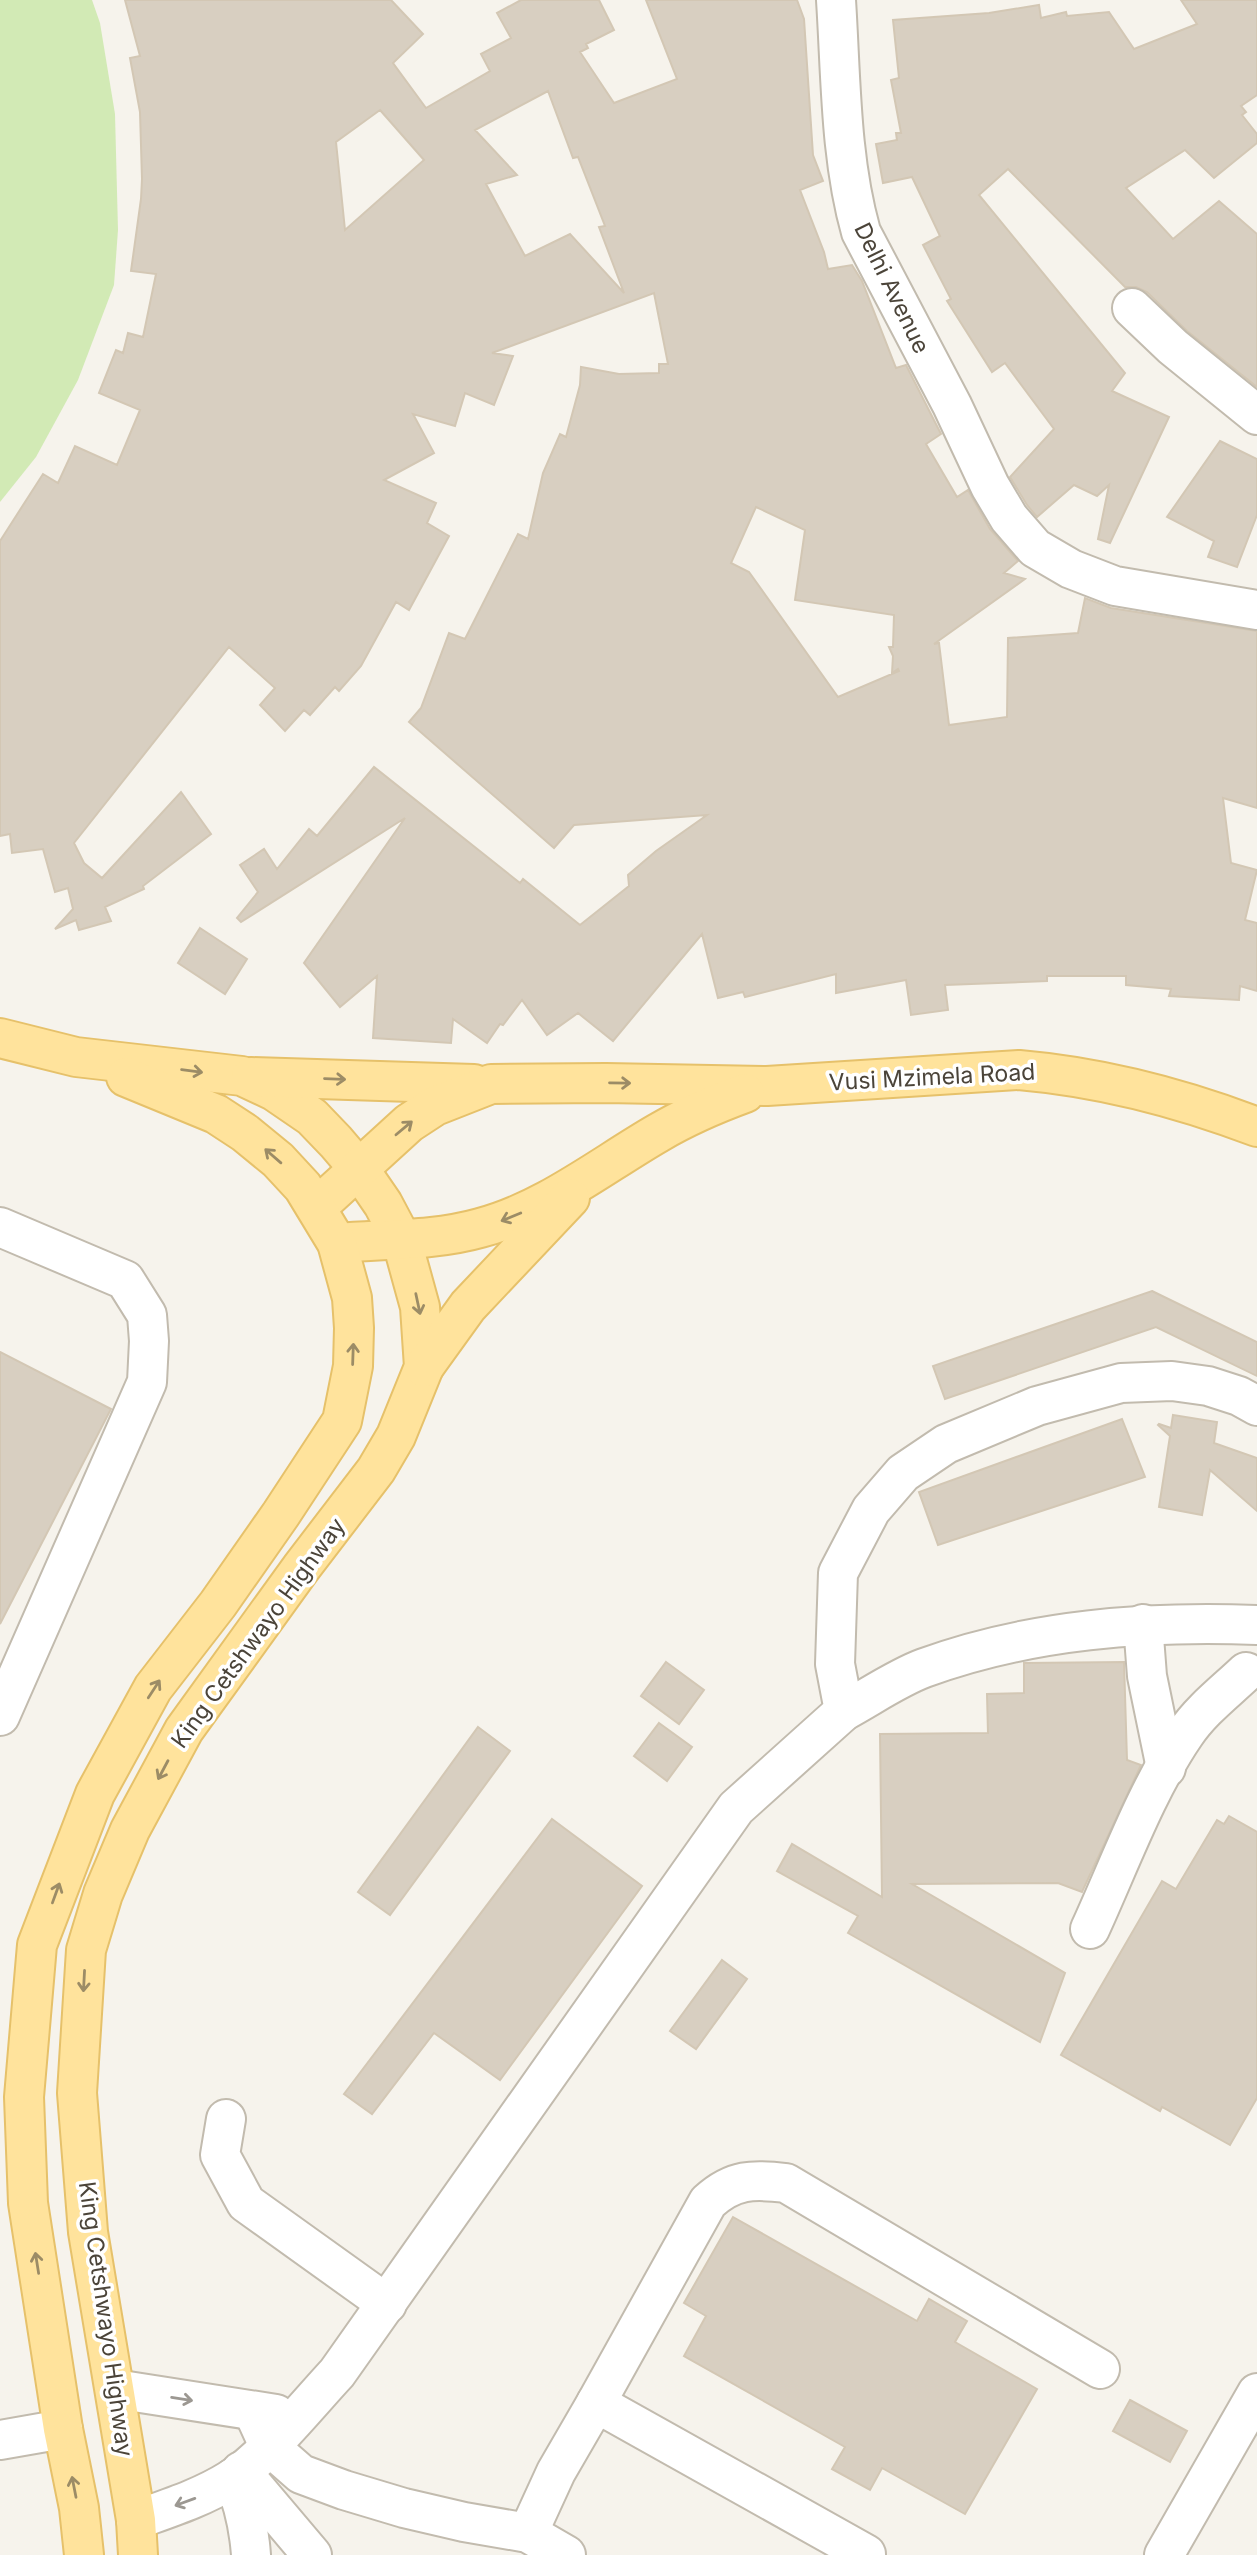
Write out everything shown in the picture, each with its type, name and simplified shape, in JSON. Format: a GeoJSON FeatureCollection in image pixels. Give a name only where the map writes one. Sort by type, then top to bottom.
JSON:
{"type":"FeatureCollection","features":[{"type":"Feature","properties":{"kind":"main road","name":"King Cetshwayo Highway"},"geometry":{"type":"LineString","coordinates":[[0,1038],[76,1057],[242,1076],[274,1091],[312,1117],[359,1169],[383,1204],[401,1238],[421,1307],[424,1367],[396,1436],[376,1470],[301,1568],[184,1730],[130,1830],[103,1894],[86,1950],[78,2094],[88,2232],[137,2537]]}},
{"type":"Feature","properties":{"kind":"main road","name":"King Cetshwayo Highway"},"geometry":{"type":"LineString","coordinates":[[76,1057],[216,1114],[278,1160],[303,1187],[337,1243],[352,1298],[354,1328],[353,1366],[342,1421],[218,1604],[153,1688],[95,1794],[37,1945],[24,2097],[27,2203],[63,2430],[79,2508],[84,2555]]}},
{"type":"Feature","properties":{"kind":"main road","name":"Vusi Mzimela Road"},"geometry":{"type":"LineString","coordinates":[[317,1207],[409,1123],[435,1106],[491,1084],[767,1086],[1019,1070],[1058,1073],[1207,1108],[1257,1127]]}},
{"type":"Feature","properties":{"kind":"main road"},"geometry":{"type":"LineString","coordinates":[[242,1076],[491,1084]]}},
{"type":"Feature","properties":{"kind":"main road","name":"Vusi Mzimela Road"},"geometry":{"type":"LineString","coordinates":[[337,1243],[444,1235],[481,1228],[519,1214],[593,1174],[660,1131],[716,1104],[767,1086]]}},
{"type":"Feature","properties":{"kind":"main road"},"geometry":{"type":"LineString","coordinates":[[424,1367],[468,1306],[593,1174]]}},
{"type":"Feature","properties":{"kind":"street","name":"Delhi Avenue"},"geometry":{"type":"LineString","coordinates":[[836,0],[848,172],[852,202],[861,232],[990,486],[1009,518],[1035,548],[1072,569],[1115,586],[1257,610]]}},
{"type":"Feature","properties":{"kind":"street"},"geometry":{"type":"LineString","coordinates":[[1132,309],[1173,347],[1257,415]]}},
{"type":"Feature","properties":{"kind":"street"},"geometry":{"type":"LineString","coordinates":[[0,1227],[125,1280],[147,1315],[149,1341],[147,1382],[0,1716]]}},
{"type":"Feature","properties":{"kind":"street"},"geometry":{"type":"LineString","coordinates":[[844,1711],[835,1664],[838,1573],[871,1510],[903,1473],[946,1444],[1037,1406],[1121,1383],[1172,1381],[1208,1386],[1257,1405]]}},
{"type":"Feature","properties":{"kind":"street"},"geometry":{"type":"LineString","coordinates":[[1143,1624],[1147,1676],[1166,1768]]}},
{"type":"Feature","properties":{"kind":"street"},"geometry":{"type":"LineString","coordinates":[[137,2537],[248,2465],[337,2373],[736,1808],[844,1711],[922,1669],[989,1649],[1067,1632],[1143,1624],[1246,1624],[1252,1674],[1204,1710],[1185,1734],[1166,1768],[1090,1929]]}},
{"type":"Feature","properties":{"kind":"street"},"geometry":{"type":"LineString","coordinates":[[226,2119],[220,2155],[246,2203],[387,2304]]}},
{"type":"Feature","properties":{"kind":"street"},"geometry":{"type":"LineString","coordinates":[[528,2533],[556,2472],[708,2202],[718,2193],[738,2183],[758,2179],[786,2183],[1100,2369]]}},
{"type":"Feature","properties":{"kind":"street"},"geometry":{"type":"LineString","coordinates":[[114,2389],[296,2417]]}},
{"type":"Feature","properties":{"kind":"street"},"geometry":{"type":"LineString","coordinates":[[1164,2555],[1257,2393]]}},
{"type":"Feature","properties":{"kind":"street"},"geometry":{"type":"LineString","coordinates":[[596,2403],[866,2554]]}},
{"type":"Feature","properties":{"kind":"street"},"geometry":{"type":"LineString","coordinates":[[251,2555],[243,2503],[253,2411]]}},
{"type":"Feature","properties":{"kind":"street"},"geometry":{"type":"LineString","coordinates":[[0,2440],[63,2430]]}},
{"type":"Feature","properties":{"kind":"street"},"geometry":{"type":"LineString","coordinates":[[248,2465],[301,2474],[404,2508],[528,2533],[566,2555]]}},
{"type":"Feature","properties":{"kind":"street"},"geometry":{"type":"LineString","coordinates":[[248,2465],[312,2555]]}},
{"type":"Feature","properties":{"kind":"green space"},"geometry":{"type":"Polygon","coordinates":[[[0,0],[92,0],[100,23],[115,114],[118,230],[114,285],[78,380],[36,457],[0,502],[0,0]]]}},
{"type":"Feature","properties":{"kind":"building"},"geometry":{"type":"Polygon","coordinates":[[[125,0],[391,0],[423,34],[393,63],[426,108],[490,71],[481,54],[511,38],[497,13],[521,0],[599,0],[614,30],[586,44],[588,48],[580,52],[614,103],[677,79],[646,0],[797,0],[804,19],[813,155],[823,181],[800,190],[828,269],[852,265],[862,281],[896,368],[906,365],[941,434],[926,444],[957,497],[968,490],[990,529],[1018,561],[1004,573],[1025,579],[934,644],[939,643],[949,725],[1007,717],[1008,638],[1078,633],[1085,598],[1111,608],[1257,631],[1257,808],[1223,798],[1231,863],[1257,870],[1245,920],[1257,923],[1257,991],[1240,986],[1239,1000],[1169,996],[1171,989],[1126,985],[1126,976],[1047,976],[1047,981],[945,985],[948,1010],[911,1015],[906,980],[836,993],[836,974],[745,997],[743,992],[718,998],[702,934],[613,1041],[578,1013],[547,1035],[522,1000],[487,1043],[453,1019],[451,1043],[373,1038],[377,976],[340,1007],[304,963],[405,818],[241,922],[237,918],[258,892],[240,865],[264,849],[277,869],[309,829],[317,836],[374,767],[520,883],[523,879],[580,925],[629,886],[628,875],[656,851],[707,815],[574,825],[554,848],[409,722],[421,708],[449,633],[465,639],[518,534],[528,539],[543,473],[560,434],[566,437],[580,385],[581,367],[619,374],[659,373],[659,364],[668,364],[654,293],[492,353],[513,356],[494,405],[465,393],[455,426],[413,414],[434,453],[384,480],[436,503],[427,523],[449,536],[409,610],[396,602],[361,666],[339,691],[335,687],[310,715],[304,710],[285,731],[260,705],[275,688],[229,647],[74,843],[84,863],[102,878],[181,792],[211,834],[143,886],[144,889],[105,907],[111,921],[79,930],[76,920],[55,929],[73,909],[68,888],[55,892],[43,849],[12,853],[10,834],[0,836],[0,541],[43,474],[58,483],[75,446],[117,465],[140,410],[99,393],[116,350],[123,353],[128,333],[143,337],[156,274],[131,271],[142,179],[140,112],[130,58],[140,56],[125,0]],[[548,91],[475,130],[517,175],[486,184],[525,256],[570,234],[624,293],[599,227],[605,226],[578,157],[573,158],[548,91]],[[380,110],[336,142],[345,230],[424,160],[380,110]],[[756,507],[731,563],[749,572],[838,697],[899,671],[898,669],[892,673],[893,656],[889,647],[893,647],[894,615],[795,600],[805,530],[756,507]]]}},
{"type":"Feature","properties":{"kind":"building"},"geometry":{"type":"Polygon","coordinates":[[[1181,0],[1257,0],[1257,95],[1241,106],[1246,112],[1242,115],[1257,134],[1257,143],[1214,178],[1185,150],[1126,188],[1173,239],[1219,201],[1257,234],[1257,387],[1187,331],[1147,292],[1136,287],[1125,287],[1008,169],[979,195],[1125,373],[1112,391],[1169,417],[1110,543],[1098,539],[1109,485],[1097,496],[1074,485],[1037,517],[1010,477],[1054,429],[1005,363],[992,372],[947,301],[951,299],[923,245],[940,236],[912,177],[883,183],[876,144],[897,140],[896,133],[901,133],[891,80],[899,78],[893,20],[989,13],[1039,5],[1041,18],[1066,12],[1067,16],[1109,12],[1134,49],[1197,24],[1181,0]]]}},
{"type":"Feature","properties":{"kind":"building"},"geometry":{"type":"Polygon","coordinates":[[[1220,441],[1257,459],[1257,515],[1237,567],[1208,557],[1214,541],[1167,517],[1220,441]]]}},
{"type":"Feature","properties":{"kind":"building"},"geometry":{"type":"Polygon","coordinates":[[[200,928],[247,959],[225,994],[178,963],[200,928]]]}},
{"type":"Feature","properties":{"kind":"building"},"geometry":{"type":"Polygon","coordinates":[[[1152,1291],[1257,1342],[1257,1376],[1156,1327],[945,1399],[933,1366],[1152,1291]]]}},
{"type":"Feature","properties":{"kind":"building"},"geometry":{"type":"Polygon","coordinates":[[[0,1352],[111,1409],[0,1624],[0,1352]]]}},
{"type":"Feature","properties":{"kind":"building"},"geometry":{"type":"Polygon","coordinates":[[[1173,1415],[1217,1422],[1214,1443],[1257,1458],[1257,1511],[1210,1470],[1202,1515],[1159,1507],[1170,1436],[1158,1425],[1171,1428],[1173,1415]]]}},
{"type":"Feature","properties":{"kind":"building"},"geometry":{"type":"Polygon","coordinates":[[[1122,1419],[1145,1477],[938,1545],[919,1492],[1122,1419]]]}},
{"type":"Feature","properties":{"kind":"building"},"geometry":{"type":"Polygon","coordinates":[[[666,1662],[704,1690],[679,1724],[641,1696],[666,1662]]]}},
{"type":"Feature","properties":{"kind":"building"},"geometry":{"type":"Polygon","coordinates":[[[1124,1662],[1127,1760],[1141,1765],[1082,1892],[1058,1883],[912,1884],[1065,1973],[1040,2042],[848,1933],[858,1916],[777,1871],[792,1844],[882,1897],[880,1734],[988,1733],[987,1694],[1024,1693],[1024,1663],[1124,1662]]]}},
{"type":"Feature","properties":{"kind":"building"},"geometry":{"type":"Polygon","coordinates":[[[659,1723],[692,1747],[667,1781],[634,1756],[659,1723]]]}},
{"type":"Feature","properties":{"kind":"building"},"geometry":{"type":"Polygon","coordinates":[[[478,1727],[510,1751],[390,1915],[358,1892],[478,1727]]]}},
{"type":"Feature","properties":{"kind":"building"},"geometry":{"type":"Polygon","coordinates":[[[1229,1816],[1257,1832],[1257,2098],[1230,2145],[1162,2107],[1160,2111],[1061,2055],[1162,1881],[1176,1889],[1217,1820],[1224,1824],[1229,1816]]]}},
{"type":"Feature","properties":{"kind":"building"},"geometry":{"type":"Polygon","coordinates":[[[552,1819],[642,1886],[500,2080],[434,2033],[372,2114],[344,2094],[552,1819]]]}},
{"type":"Feature","properties":{"kind":"building"},"geometry":{"type":"Polygon","coordinates":[[[722,1960],[747,1979],[696,2049],[670,2031],[722,1960]]]}},
{"type":"Feature","properties":{"kind":"building"},"geometry":{"type":"Polygon","coordinates":[[[733,2217],[917,2321],[929,2299],[967,2321],[955,2342],[1037,2389],[965,2514],[882,2468],[870,2490],[832,2469],[845,2447],[684,2356],[706,2316],[684,2303],[733,2217]]]}},
{"type":"Feature","properties":{"kind":"building"},"geometry":{"type":"Polygon","coordinates":[[[1130,2400],[1187,2431],[1170,2462],[1113,2431],[1130,2400]]]}}]}
